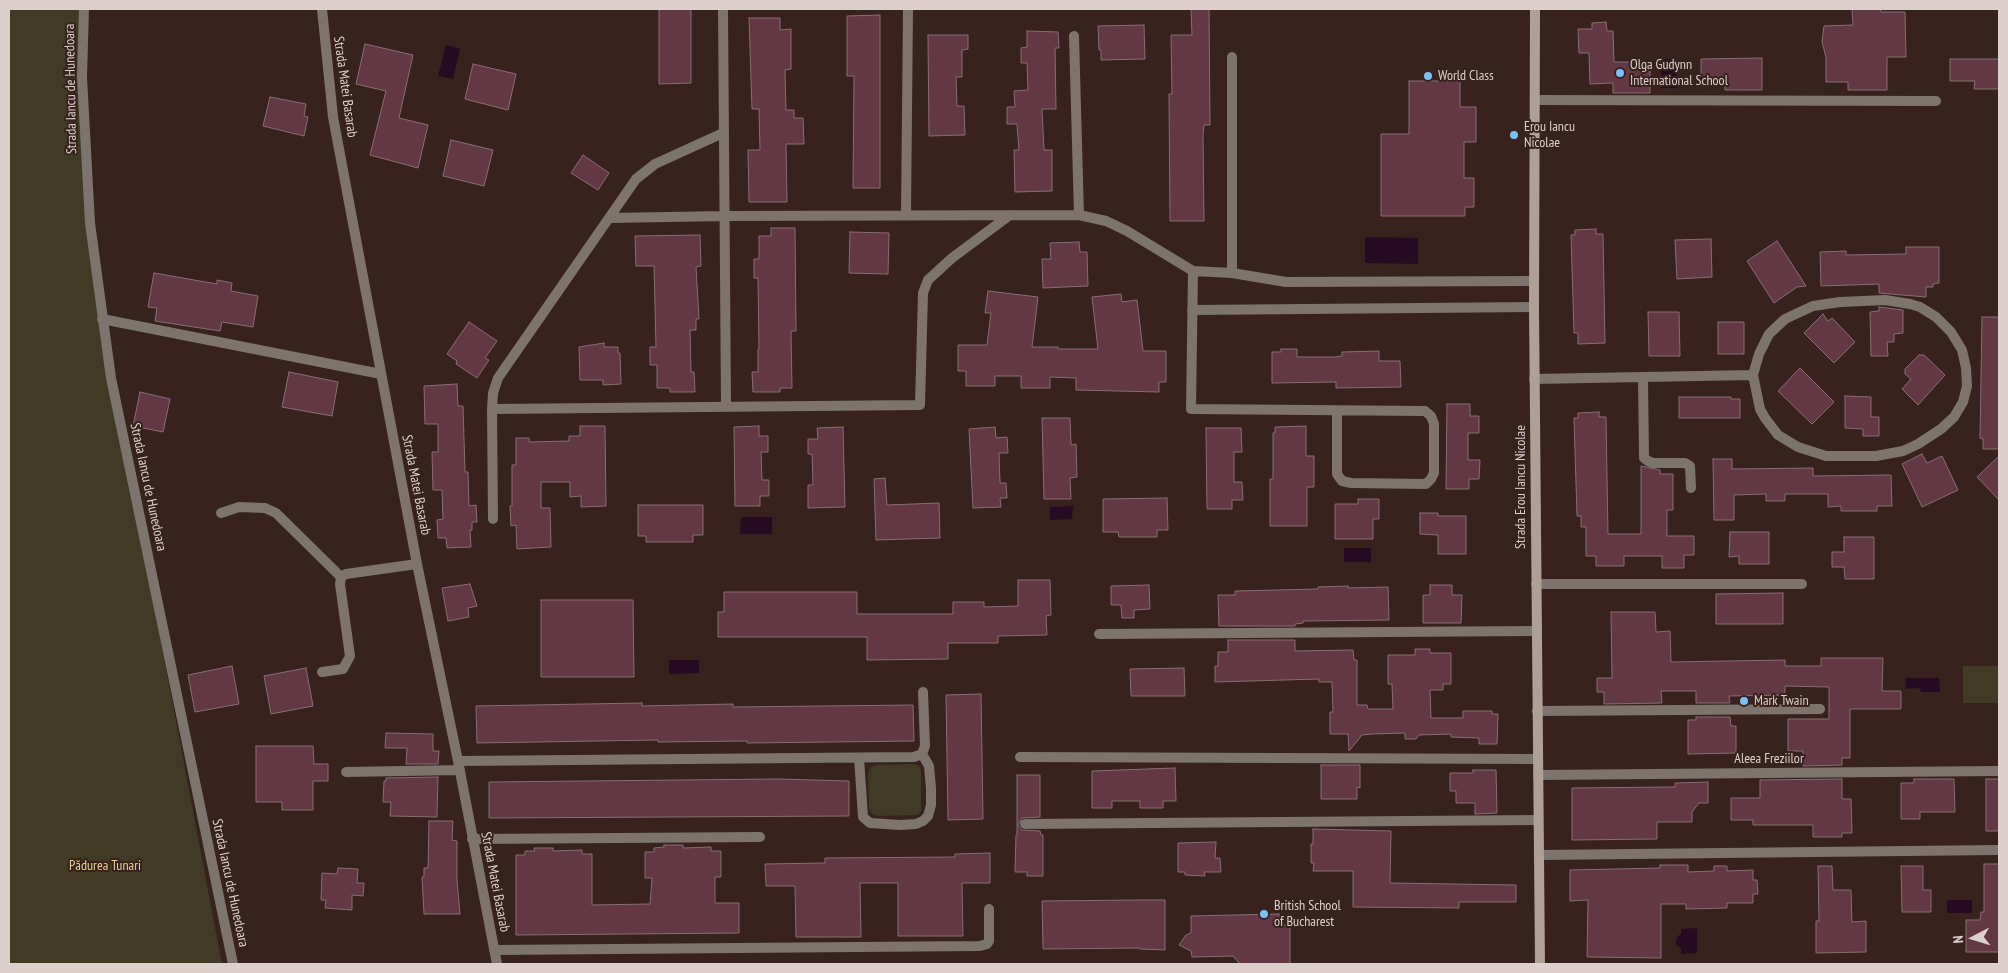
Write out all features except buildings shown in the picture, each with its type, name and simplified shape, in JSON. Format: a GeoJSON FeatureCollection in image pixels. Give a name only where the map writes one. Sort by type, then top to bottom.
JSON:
{"type":"FeatureCollection","features":[{"type":"Feature","properties":{"kind":"street","name":"Strada Iancu de Hunedoara"},"geometry":{"type":"LineString","coordinates":[[84,9],[82,77],[90,223],[111,378],[233,964]]}},
{"type":"Feature","properties":{"kind":"street","name":"Strada Matei Basarab"},"geometry":{"type":"LineString","coordinates":[[322,9],[333,117],[417,564],[459,765],[497,964]]}},
{"type":"Feature","properties":{"kind":"street"},"geometry":{"type":"LineString","coordinates":[[723,9],[726,406]]}},
{"type":"Feature","properties":{"kind":"street"},"geometry":{"type":"LineString","coordinates":[[906,215],[908,9]]}},
{"type":"Feature","properties":{"kind":"street","name":"Strada Erou Iancu Nicolae"},"geometry":{"type":"LineString","coordinates":[[1535,9],[1534,380],[1540,964]]}},
{"type":"Feature","properties":{"kind":"street"},"geometry":{"type":"LineString","coordinates":[[1074,36],[1079,215]]}},
{"type":"Feature","properties":{"kind":"street"},"geometry":{"type":"LineString","coordinates":[[1232,57],[1232,273]]}},
{"type":"Feature","properties":{"kind":"street"},"geometry":{"type":"LineString","coordinates":[[1535,100],[1936,101]]}},
{"type":"Feature","properties":{"kind":"street"},"geometry":{"type":"LineString","coordinates":[[493,519],[492,409],[493,393],[498,378],[636,179],[655,164],[723,133]]}},
{"type":"Feature","properties":{"kind":"street"},"geometry":{"type":"LineString","coordinates":[[492,409],[920,405],[923,292],[928,280],[952,258],[1010,215]]}},
{"type":"Feature","properties":{"kind":"street"},"geometry":{"type":"LineString","coordinates":[[610,218],[1079,215],[1106,222],[1127,231],[1192,270],[1232,273],[1286,282],[1534,281]]}},
{"type":"Feature","properties":{"kind":"street"},"geometry":{"type":"LineString","coordinates":[[1192,270],[1191,409],[1337,410],[1425,411],[1431,416],[1434,424],[1434,473],[1431,479],[1426,484],[1351,484],[1342,481],[1338,474],[1337,410]]}},
{"type":"Feature","properties":{"kind":"street"},"geometry":{"type":"LineString","coordinates":[[1885,300],[1920,307],[1936,317],[1951,332],[1962,350],[1967,386],[1963,402],[1954,417],[1929,438],[1903,451],[1890,454],[1847,457],[1811,452],[1798,447],[1778,434],[1760,409],[1753,376],[1763,344],[1769,334],[1785,319],[1799,311],[1827,303],[1885,300]]}},
{"type":"Feature","properties":{"kind":"street"},"geometry":{"type":"LineString","coordinates":[[1192,310],[1534,307]]}},
{"type":"Feature","properties":{"kind":"street"},"geometry":{"type":"LineString","coordinates":[[102,319],[381,374]]}},
{"type":"Feature","properties":{"kind":"street"},"geometry":{"type":"LineString","coordinates":[[1534,380],[1753,376]]}},
{"type":"Feature","properties":{"kind":"street"},"geometry":{"type":"LineString","coordinates":[[1643,378],[1644,458],[1653,463],[1685,464],[1690,466],[1691,488]]}},
{"type":"Feature","properties":{"kind":"street"},"geometry":{"type":"LineString","coordinates":[[221,513],[239,507],[265,508],[276,513],[341,577]]}},
{"type":"Feature","properties":{"kind":"street"},"geometry":{"type":"LineString","coordinates":[[341,577],[346,574],[417,564]]}},
{"type":"Feature","properties":{"kind":"street"},"geometry":{"type":"LineString","coordinates":[[322,672],[343,669],[350,656],[340,584],[341,577]]}},
{"type":"Feature","properties":{"kind":"street"},"geometry":{"type":"LineString","coordinates":[[1536,584],[1802,584]]}},
{"type":"Feature","properties":{"kind":"street"},"geometry":{"type":"LineString","coordinates":[[1100,634],[1536,631]]}},
{"type":"Feature","properties":{"kind":"street"},"geometry":{"type":"LineString","coordinates":[[346,772],[459,765],[914,757],[922,754],[925,746],[923,692]]}},
{"type":"Feature","properties":{"kind":"street"},"geometry":{"type":"LineString","coordinates":[[1537,711],[1820,709]]}},
{"type":"Feature","properties":{"kind":"street"},"geometry":{"type":"LineString","coordinates":[[859,758],[863,817],[870,823],[916,824],[928,816],[931,805],[929,766],[922,754]]}},
{"type":"Feature","properties":{"kind":"street"},"geometry":{"type":"LineString","coordinates":[[1020,757],[1538,759]]}},
{"type":"Feature","properties":{"kind":"street","name":"Aleea Freziilor"},"geometry":{"type":"LineString","coordinates":[[1538,775],[1999,771]]}},
{"type":"Feature","properties":{"kind":"street"},"geometry":{"type":"LineString","coordinates":[[1025,824],[1538,820]]}},
{"type":"Feature","properties":{"kind":"street"},"geometry":{"type":"LineString","coordinates":[[472,838],[760,837]]}},
{"type":"Feature","properties":{"kind":"street"},"geometry":{"type":"LineString","coordinates":[[1539,854],[1999,850]]}},
{"type":"Feature","properties":{"kind":"street"},"geometry":{"type":"LineString","coordinates":[[494,950],[980,946],[988,944],[989,941],[989,909]]}},
{"type":"Feature","properties":{"kind":"green space","name":"Pădurea Tunari"},"geometry":{"type":"Polygon","coordinates":[[[9,9],[84,9],[85,149],[111,378],[222,964],[9,964],[9,9]]]}},
{"type":"Feature","properties":{"kind":"green space"},"geometry":{"type":"Polygon","coordinates":[[[1963,666],[1999,666],[1999,703],[1963,703],[1963,666]]]}},
{"type":"Feature","properties":{"kind":"green space"},"geometry":{"type":"Polygon","coordinates":[[[915,764],[920,767],[921,772],[921,812],[917,815],[878,816],[872,814],[869,808],[868,774],[871,767],[876,765],[915,764]]]}},
{"type":"Feature","properties":{"kind":"shaded area"},"geometry":{"type":"Polygon","coordinates":[[[446,45],[460,49],[453,79],[438,76],[446,45]]]}},
{"type":"Feature","properties":{"kind":"shaded area"},"geometry":{"type":"Polygon","coordinates":[[[1661,59],[1676,59],[1677,88],[1661,88],[1661,59]]]}},
{"type":"Feature","properties":{"kind":"shaded area"},"geometry":{"type":"Polygon","coordinates":[[[1365,237],[1418,238],[1418,264],[1365,263],[1365,237]]]}},
{"type":"Feature","properties":{"kind":"shaded area"},"geometry":{"type":"Polygon","coordinates":[[[1073,506],[1072,519],[1050,520],[1050,507],[1073,506]]]}},
{"type":"Feature","properties":{"kind":"shaded area"},"geometry":{"type":"Polygon","coordinates":[[[741,517],[772,517],[772,534],[740,534],[741,517]]]}},
{"type":"Feature","properties":{"kind":"shaded area"},"geometry":{"type":"Polygon","coordinates":[[[1344,548],[1371,548],[1371,562],[1344,562],[1344,548]]]}},
{"type":"Feature","properties":{"kind":"shaded area"},"geometry":{"type":"Polygon","coordinates":[[[669,660],[699,660],[699,673],[669,674],[669,660]]]}},
{"type":"Feature","properties":{"kind":"shaded area"},"geometry":{"type":"Polygon","coordinates":[[[1905,678],[1939,678],[1940,692],[1921,692],[1920,688],[1906,689],[1905,678]]]}},
{"type":"Feature","properties":{"kind":"shaded area"},"geometry":{"type":"Polygon","coordinates":[[[1947,900],[1972,900],[1972,913],[1947,913],[1947,900]]]}},
{"type":"Feature","properties":{"kind":"shaded area"},"geometry":{"type":"Polygon","coordinates":[[[1697,928],[1697,953],[1681,954],[1681,948],[1676,945],[1676,941],[1681,934],[1681,929],[1697,928]]]}},
{"type":"Feature","properties":{"kind":"place","name":"Olga Gudynn International School"},"geometry":{"type":"Point","coordinates":[1620,73]}},
{"type":"Feature","properties":{"kind":"place","name":"World Class"},"geometry":{"type":"Point","coordinates":[1428,76]}},
{"type":"Feature","properties":{"kind":"place","name":"Erou Iancu Nicolae"},"geometry":{"type":"Point","coordinates":[1514,135]}},
{"type":"Feature","properties":{"kind":"place","name":"Mark Twain"},"geometry":{"type":"Point","coordinates":[1744,701]}},
{"type":"Feature","properties":{"kind":"place","name":"British School of Bucharest"},"geometry":{"type":"Point","coordinates":[1264,914]}}]}
